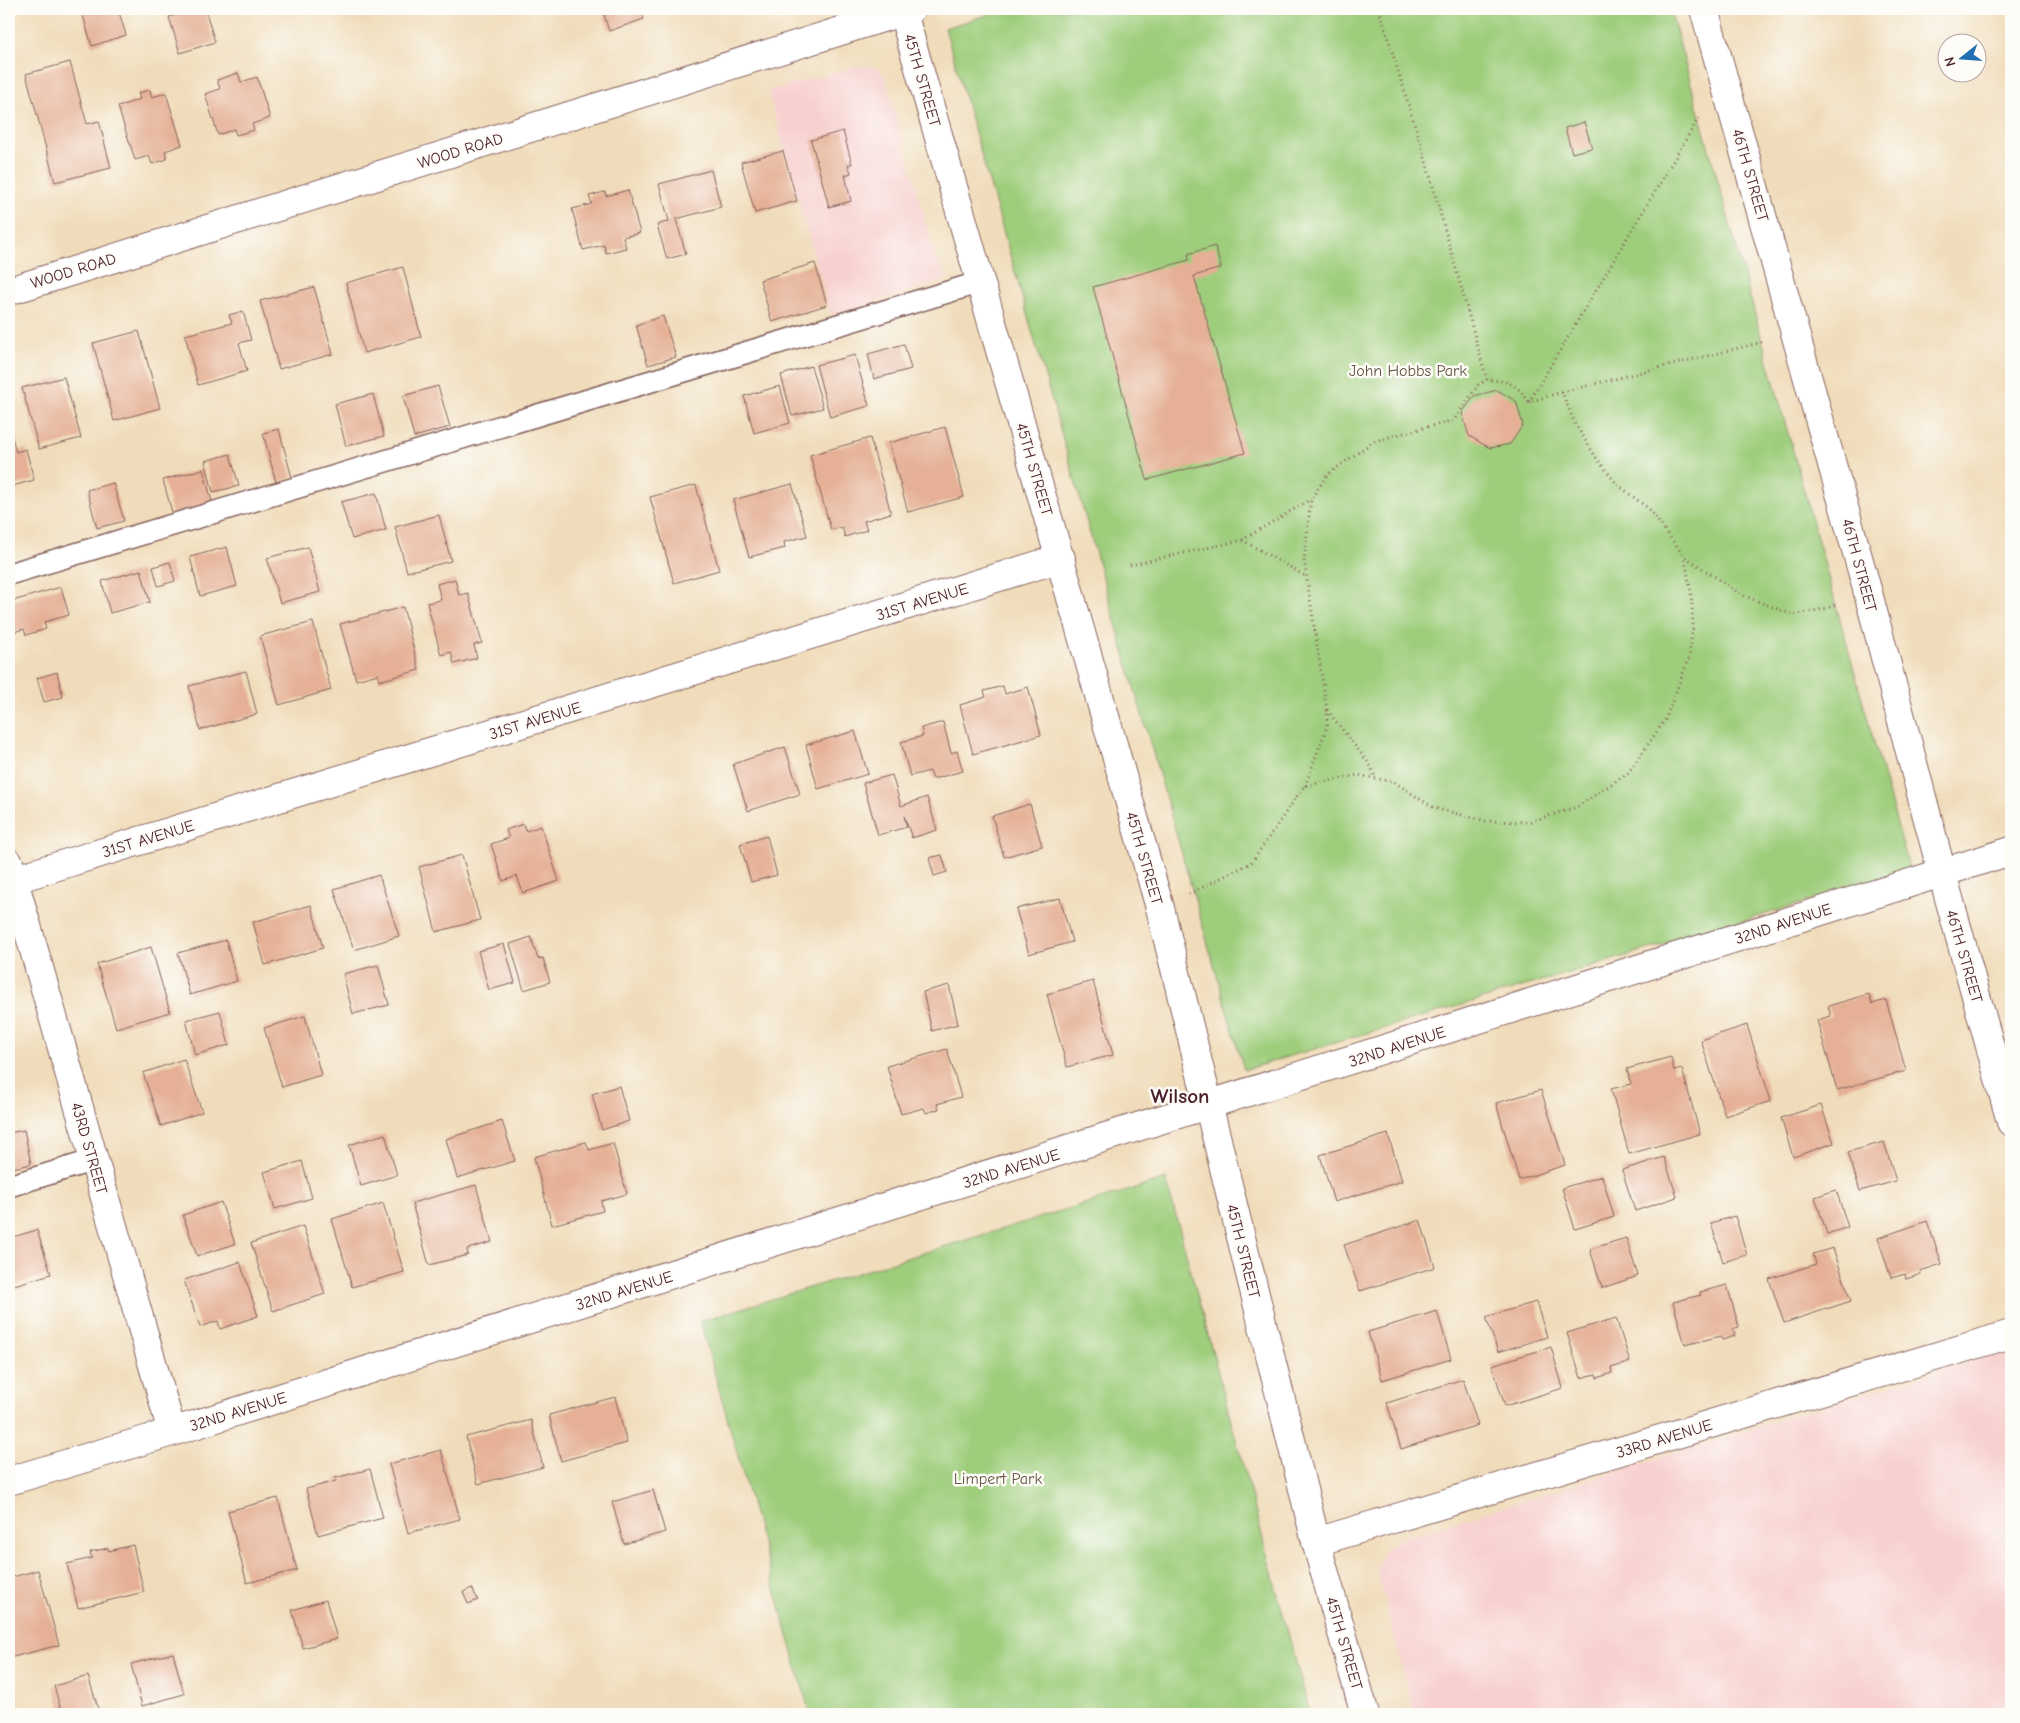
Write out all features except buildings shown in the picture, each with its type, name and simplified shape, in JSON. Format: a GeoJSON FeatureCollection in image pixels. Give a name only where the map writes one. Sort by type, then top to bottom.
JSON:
{"type":"FeatureCollection","features":[{"type":"Feature","properties":{"kind":"street","name":"46TH STREET"},"geometry":{"type":"LineString","coordinates":[[1704,9],[1867,589],[1942,873],[2011,1122]]}},
{"type":"Feature","properties":{"kind":"street","name":"45TH STREET"},"geometry":{"type":"LineString","coordinates":[[906,10],[981,282],[1160,908],[1316,1542],[1365,1714]]}},
{"type":"Feature","properties":{"kind":"street","name":"WOOD ROAD"},"geometry":{"type":"LineString","coordinates":[[9,291],[906,10]]}},
{"type":"Feature","properties":{"kind":"street","name":"31ST AVENUE"},"geometry":{"type":"LineString","coordinates":[[10,875],[1061,558]]}},
{"type":"Feature","properties":{"kind":"street","name":"32ND AVENUE"},"geometry":{"type":"LineString","coordinates":[[9,1481],[172,1432],[1208,1106],[2011,850]]}},
{"type":"Feature","properties":{"kind":"street","name":"43RD STREET"},"geometry":{"type":"LineString","coordinates":[[10,875],[172,1432]]}},
{"type":"Feature","properties":{"kind":"street","name":"33RD AVENUE"},"geometry":{"type":"LineString","coordinates":[[1316,1542],[2011,1334]]}},
{"type":"Feature","properties":{"kind":"lane"},"geometry":{"type":"LineString","coordinates":[[9,574],[981,282]]}},
{"type":"Feature","properties":{"kind":"lane"},"geometry":{"type":"LineString","coordinates":[[9,1186],[94,1160]]}},
{"type":"Feature","properties":{"kind":"path"},"geometry":{"type":"LineString","coordinates":[[1379,9],[1425,158],[1487,380]]}},
{"type":"Feature","properties":{"kind":"path"},"geometry":{"type":"LineString","coordinates":[[1529,402],[1700,116]]}},
{"type":"Feature","properties":{"kind":"path"},"geometry":{"type":"LineString","coordinates":[[1529,402],[1763,342]]}},
{"type":"Feature","properties":{"kind":"path"},"geometry":{"type":"LineString","coordinates":[[1130,565],[1242,540],[1311,499],[1328,474],[1374,441],[1454,420],[1478,386],[1487,380],[1504,380],[1520,390],[1529,402]]}},
{"type":"Feature","properties":{"kind":"path"},"geometry":{"type":"LineString","coordinates":[[1562,392],[1575,424],[1597,459],[1618,484],[1648,509],[1684,556],[1742,595],[1793,615],[1828,608],[1867,589]]}},
{"type":"Feature","properties":{"kind":"path"},"geometry":{"type":"LineString","coordinates":[[1160,908],[1251,863],[1304,786],[1327,727],[1327,710],[1304,560],[1311,499]]}},
{"type":"Feature","properties":{"kind":"path"},"geometry":{"type":"LineString","coordinates":[[1242,540],[1306,577]]}},
{"type":"Feature","properties":{"kind":"path"},"geometry":{"type":"LineString","coordinates":[[1304,786],[1358,775],[1375,778],[1394,782],[1434,808],[1486,821],[1529,822],[1577,807],[1628,773],[1664,720],[1689,658],[1692,617],[1691,591],[1684,556]]}},
{"type":"Feature","properties":{"kind":"path"},"geometry":{"type":"LineString","coordinates":[[1327,710],[1371,766],[1375,778]]}},
{"type":"Feature","properties":{"kind":"shaded area"},"geometry":{"type":"Polygon","coordinates":[[[869,66],[880,70],[886,80],[936,259],[948,279],[831,315],[768,91],[855,67],[869,66]]]}},
{"type":"Feature","properties":{"kind":"shaded area"},"geometry":{"type":"Polygon","coordinates":[[[2011,1348],[2011,1714],[1414,1714],[1382,1591],[1378,1568],[1385,1548],[1404,1538],[2011,1348]]]}},
{"type":"Feature","properties":{"kind":"green space","name":"John Hobbs Park"},"geometry":{"type":"Polygon","coordinates":[[[1007,9],[1670,9],[1910,871],[1244,1070],[945,28],[1007,9]]]}},
{"type":"Feature","properties":{"kind":"green space","name":"Limpert Park"},"geometry":{"type":"Polygon","coordinates":[[[1166,1179],[1310,1714],[810,1714],[700,1321],[1166,1179]]]}},
{"type":"Feature","properties":{"kind":"district","name":"Wilson"},"geometry":{"type":"Point","coordinates":[1180,1096]}}]}
